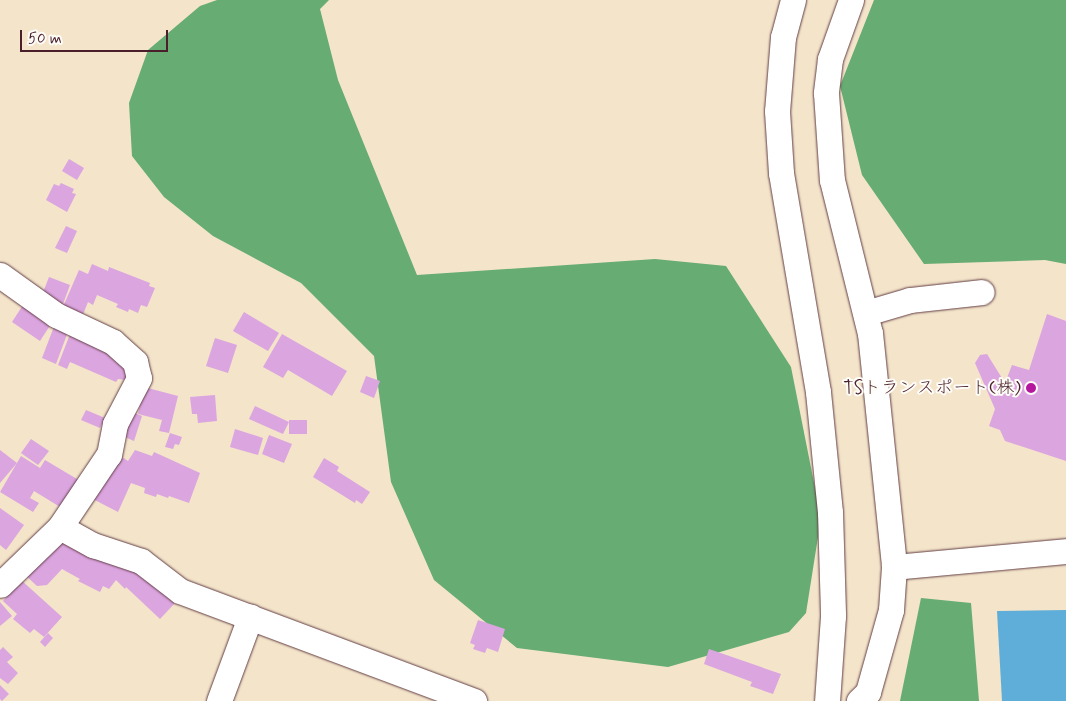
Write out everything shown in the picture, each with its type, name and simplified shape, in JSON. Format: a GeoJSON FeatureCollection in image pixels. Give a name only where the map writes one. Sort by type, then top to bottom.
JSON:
{"type":"FeatureCollection","features":[{"type":"Feature","properties":{"kind":"street"},"geometry":{"type":"LineString","coordinates":[[792,0],[783,37],[777,111],[781,173],[818,392],[830,512],[833,616],[827,701]]}},
{"type":"Feature","properties":{"kind":"street"},"geometry":{"type":"LineString","coordinates":[[851,0],[830,60],[826,93],[832,180],[870,333],[894,567],[891,610],[868,692],[859,701]]}},
{"type":"Feature","properties":{"kind":"street"},"geometry":{"type":"LineString","coordinates":[[0,275],[56,315],[113,342],[135,362],[139,378],[115,424],[109,454],[60,527],[0,586]]}},
{"type":"Feature","properties":{"kind":"street"},"geometry":{"type":"LineString","coordinates":[[866,313],[910,300],[982,292]]}},
{"type":"Feature","properties":{"kind":"street"},"geometry":{"type":"LineString","coordinates":[[60,527],[93,545],[141,562],[180,591],[474,701]]}},
{"type":"Feature","properties":{"kind":"street"},"geometry":{"type":"LineString","coordinates":[[894,567],[1066,551]]}},
{"type":"Feature","properties":{"kind":"street"},"geometry":{"type":"LineString","coordinates":[[219,701],[250,617]]}},
{"type":"Feature","properties":{"kind":"green space"},"geometry":{"type":"Polygon","coordinates":[[[217,0],[329,0],[320,9],[338,80],[417,275],[655,259],[726,266],[791,367],[821,518],[806,613],[789,632],[668,667],[517,648],[434,580],[391,482],[374,356],[301,283],[213,236],[164,197],[132,156],[129,103],[148,50],[200,6],[217,0]]]}},
{"type":"Feature","properties":{"kind":"green space"},"geometry":{"type":"Polygon","coordinates":[[[874,0],[1066,0],[1066,264],[1045,260],[924,264],[862,175],[840,86],[874,0]]]}},
{"type":"Feature","properties":{"kind":"green space"},"geometry":{"type":"Polygon","coordinates":[[[921,598],[971,603],[979,701],[900,701],[921,598]]]}},
{"type":"Feature","properties":{"kind":"water"},"geometry":{"type":"Polygon","coordinates":[[[1066,610],[1066,701],[1002,701],[997,611],[1066,610]]]}},
{"type":"Feature","properties":{"kind":"building"},"geometry":{"type":"Polygon","coordinates":[[[69,159],[84,168],[77,180],[62,171],[69,159]]]}},
{"type":"Feature","properties":{"kind":"building"},"geometry":{"type":"Polygon","coordinates":[[[61,183],[74,189],[72,193],[76,194],[67,212],[46,200],[54,184],[59,186],[61,183]]]}},
{"type":"Feature","properties":{"kind":"building"},"geometry":{"type":"Polygon","coordinates":[[[66,226],[77,231],[67,253],[55,248],[66,226]]]}},
{"type":"Feature","properties":{"kind":"building"},"geometry":{"type":"Polygon","coordinates":[[[92,264],[108,271],[109,267],[150,283],[149,286],[155,288],[147,307],[141,305],[138,313],[129,309],[128,312],[116,307],[118,304],[97,295],[93,305],[88,302],[82,317],[62,309],[79,270],[88,274],[92,264]]]}},
{"type":"Feature","properties":{"kind":"building"},"geometry":{"type":"Polygon","coordinates":[[[49,277],[70,285],[63,304],[42,295],[49,277]]]}},
{"type":"Feature","properties":{"kind":"building"},"geometry":{"type":"Polygon","coordinates":[[[23,305],[51,324],[40,341],[12,322],[23,305]]]}},
{"type":"Feature","properties":{"kind":"building"},"geometry":{"type":"Polygon","coordinates":[[[244,312],[279,333],[268,351],[233,331],[244,312]]]}},
{"type":"Feature","properties":{"kind":"building","name":"TSトランスポート(株)"},"geometry":{"type":"Polygon","coordinates":[[[1047,314],[1066,321],[1066,461],[1005,441],[1000,430],[989,426],[995,409],[975,363],[980,355],[987,354],[1005,383],[1012,365],[1029,370],[1047,314]]]}},
{"type":"Feature","properties":{"kind":"building"},"geometry":{"type":"Polygon","coordinates":[[[55,324],[69,329],[56,364],[42,358],[55,324]]]}},
{"type":"Feature","properties":{"kind":"building"},"geometry":{"type":"Polygon","coordinates":[[[72,329],[129,364],[127,380],[118,379],[116,382],[70,362],[67,369],[58,365],[72,329]]]}},
{"type":"Feature","properties":{"kind":"building"},"geometry":{"type":"Polygon","coordinates":[[[282,334],[347,371],[332,396],[288,370],[283,378],[263,367],[282,334]]]}},
{"type":"Feature","properties":{"kind":"building"},"geometry":{"type":"Polygon","coordinates":[[[215,338],[237,345],[228,373],[206,366],[215,338]]]}},
{"type":"Feature","properties":{"kind":"building"},"geometry":{"type":"Polygon","coordinates":[[[366,376],[380,381],[374,398],[360,392],[366,376]]]}},
{"type":"Feature","properties":{"kind":"building"},"geometry":{"type":"Polygon","coordinates":[[[144,387],[178,396],[169,433],[159,431],[162,420],[138,414],[144,387]]]}},
{"type":"Feature","properties":{"kind":"building"},"geometry":{"type":"Polygon","coordinates":[[[215,395],[217,421],[198,423],[197,414],[192,414],[190,397],[215,395]]]}},
{"type":"Feature","properties":{"kind":"building"},"geometry":{"type":"Polygon","coordinates":[[[255,406],[289,422],[283,434],[249,419],[255,406]]]}},
{"type":"Feature","properties":{"kind":"building"},"geometry":{"type":"Polygon","coordinates":[[[86,410],[105,418],[100,428],[81,420],[86,410]]]}},
{"type":"Feature","properties":{"kind":"building"},"geometry":{"type":"Polygon","coordinates":[[[129,411],[142,416],[134,441],[120,435],[129,411]]]}},
{"type":"Feature","properties":{"kind":"building"},"geometry":{"type":"Polygon","coordinates":[[[289,420],[307,420],[307,434],[289,434],[289,420]]]}},
{"type":"Feature","properties":{"kind":"building"},"geometry":{"type":"Polygon","coordinates":[[[235,429],[263,438],[258,455],[230,447],[235,429]]]}},
{"type":"Feature","properties":{"kind":"building"},"geometry":{"type":"Polygon","coordinates":[[[170,433],[182,437],[179,445],[175,444],[173,449],[165,447],[170,433]]]}},
{"type":"Feature","properties":{"kind":"building"},"geometry":{"type":"Polygon","coordinates":[[[269,435],[292,444],[284,463],[262,454],[269,435]]]}},
{"type":"Feature","properties":{"kind":"building"},"geometry":{"type":"Polygon","coordinates":[[[31,439],[49,451],[38,465],[21,453],[31,439]]]}},
{"type":"Feature","properties":{"kind":"building"},"geometry":{"type":"Polygon","coordinates":[[[0,450],[17,463],[0,483],[0,450]]]}},
{"type":"Feature","properties":{"kind":"building"},"geometry":{"type":"Polygon","coordinates":[[[135,450],[152,456],[154,452],[200,473],[189,503],[169,496],[168,498],[157,494],[156,497],[144,493],[145,488],[131,483],[118,512],[89,497],[116,453],[128,461],[135,450]]]}},
{"type":"Feature","properties":{"kind":"building"},"geometry":{"type":"Polygon","coordinates":[[[21,456],[40,468],[45,460],[82,482],[65,510],[34,491],[30,498],[39,503],[33,512],[0,492],[21,456]]]}},
{"type":"Feature","properties":{"kind":"building"},"geometry":{"type":"Polygon","coordinates":[[[324,458],[339,467],[337,471],[370,492],[362,504],[356,500],[355,503],[313,477],[324,458]]]}},
{"type":"Feature","properties":{"kind":"building"},"geometry":{"type":"Polygon","coordinates":[[[0,508],[24,525],[6,550],[0,545],[0,508]]]}},
{"type":"Feature","properties":{"kind":"building"},"geometry":{"type":"Polygon","coordinates":[[[59,534],[137,565],[175,603],[160,619],[116,580],[109,589],[103,586],[100,592],[78,581],[80,579],[62,569],[47,585],[37,586],[23,573],[59,534]]]}},
{"type":"Feature","properties":{"kind":"building"},"geometry":{"type":"Polygon","coordinates":[[[21,580],[62,617],[44,637],[34,629],[30,633],[13,619],[17,614],[3,601],[21,580]]]}},
{"type":"Feature","properties":{"kind":"building"},"geometry":{"type":"Polygon","coordinates":[[[0,602],[12,616],[0,626],[0,602]]]}},
{"type":"Feature","properties":{"kind":"building"},"geometry":{"type":"Polygon","coordinates":[[[478,620],[505,629],[498,652],[487,648],[485,653],[473,649],[475,645],[470,643],[478,620]]]}},
{"type":"Feature","properties":{"kind":"building"},"geometry":{"type":"Polygon","coordinates":[[[48,633],[53,638],[45,647],[40,642],[48,633]]]}},
{"type":"Feature","properties":{"kind":"building"},"geometry":{"type":"Polygon","coordinates":[[[3,647],[13,657],[7,662],[18,673],[8,684],[0,678],[0,650],[3,647]]]}},
{"type":"Feature","properties":{"kind":"building"},"geometry":{"type":"Polygon","coordinates":[[[709,649],[781,674],[773,694],[750,686],[752,682],[704,664],[709,649]]]}},
{"type":"Feature","properties":{"kind":"building"},"geometry":{"type":"Polygon","coordinates":[[[0,685],[9,694],[2,701],[0,699],[0,685]]]}},
{"type":"Feature","properties":{"kind":"place","name":"TSトランスポート(株)"},"geometry":{"type":"Point","coordinates":[1031,388]}}]}
